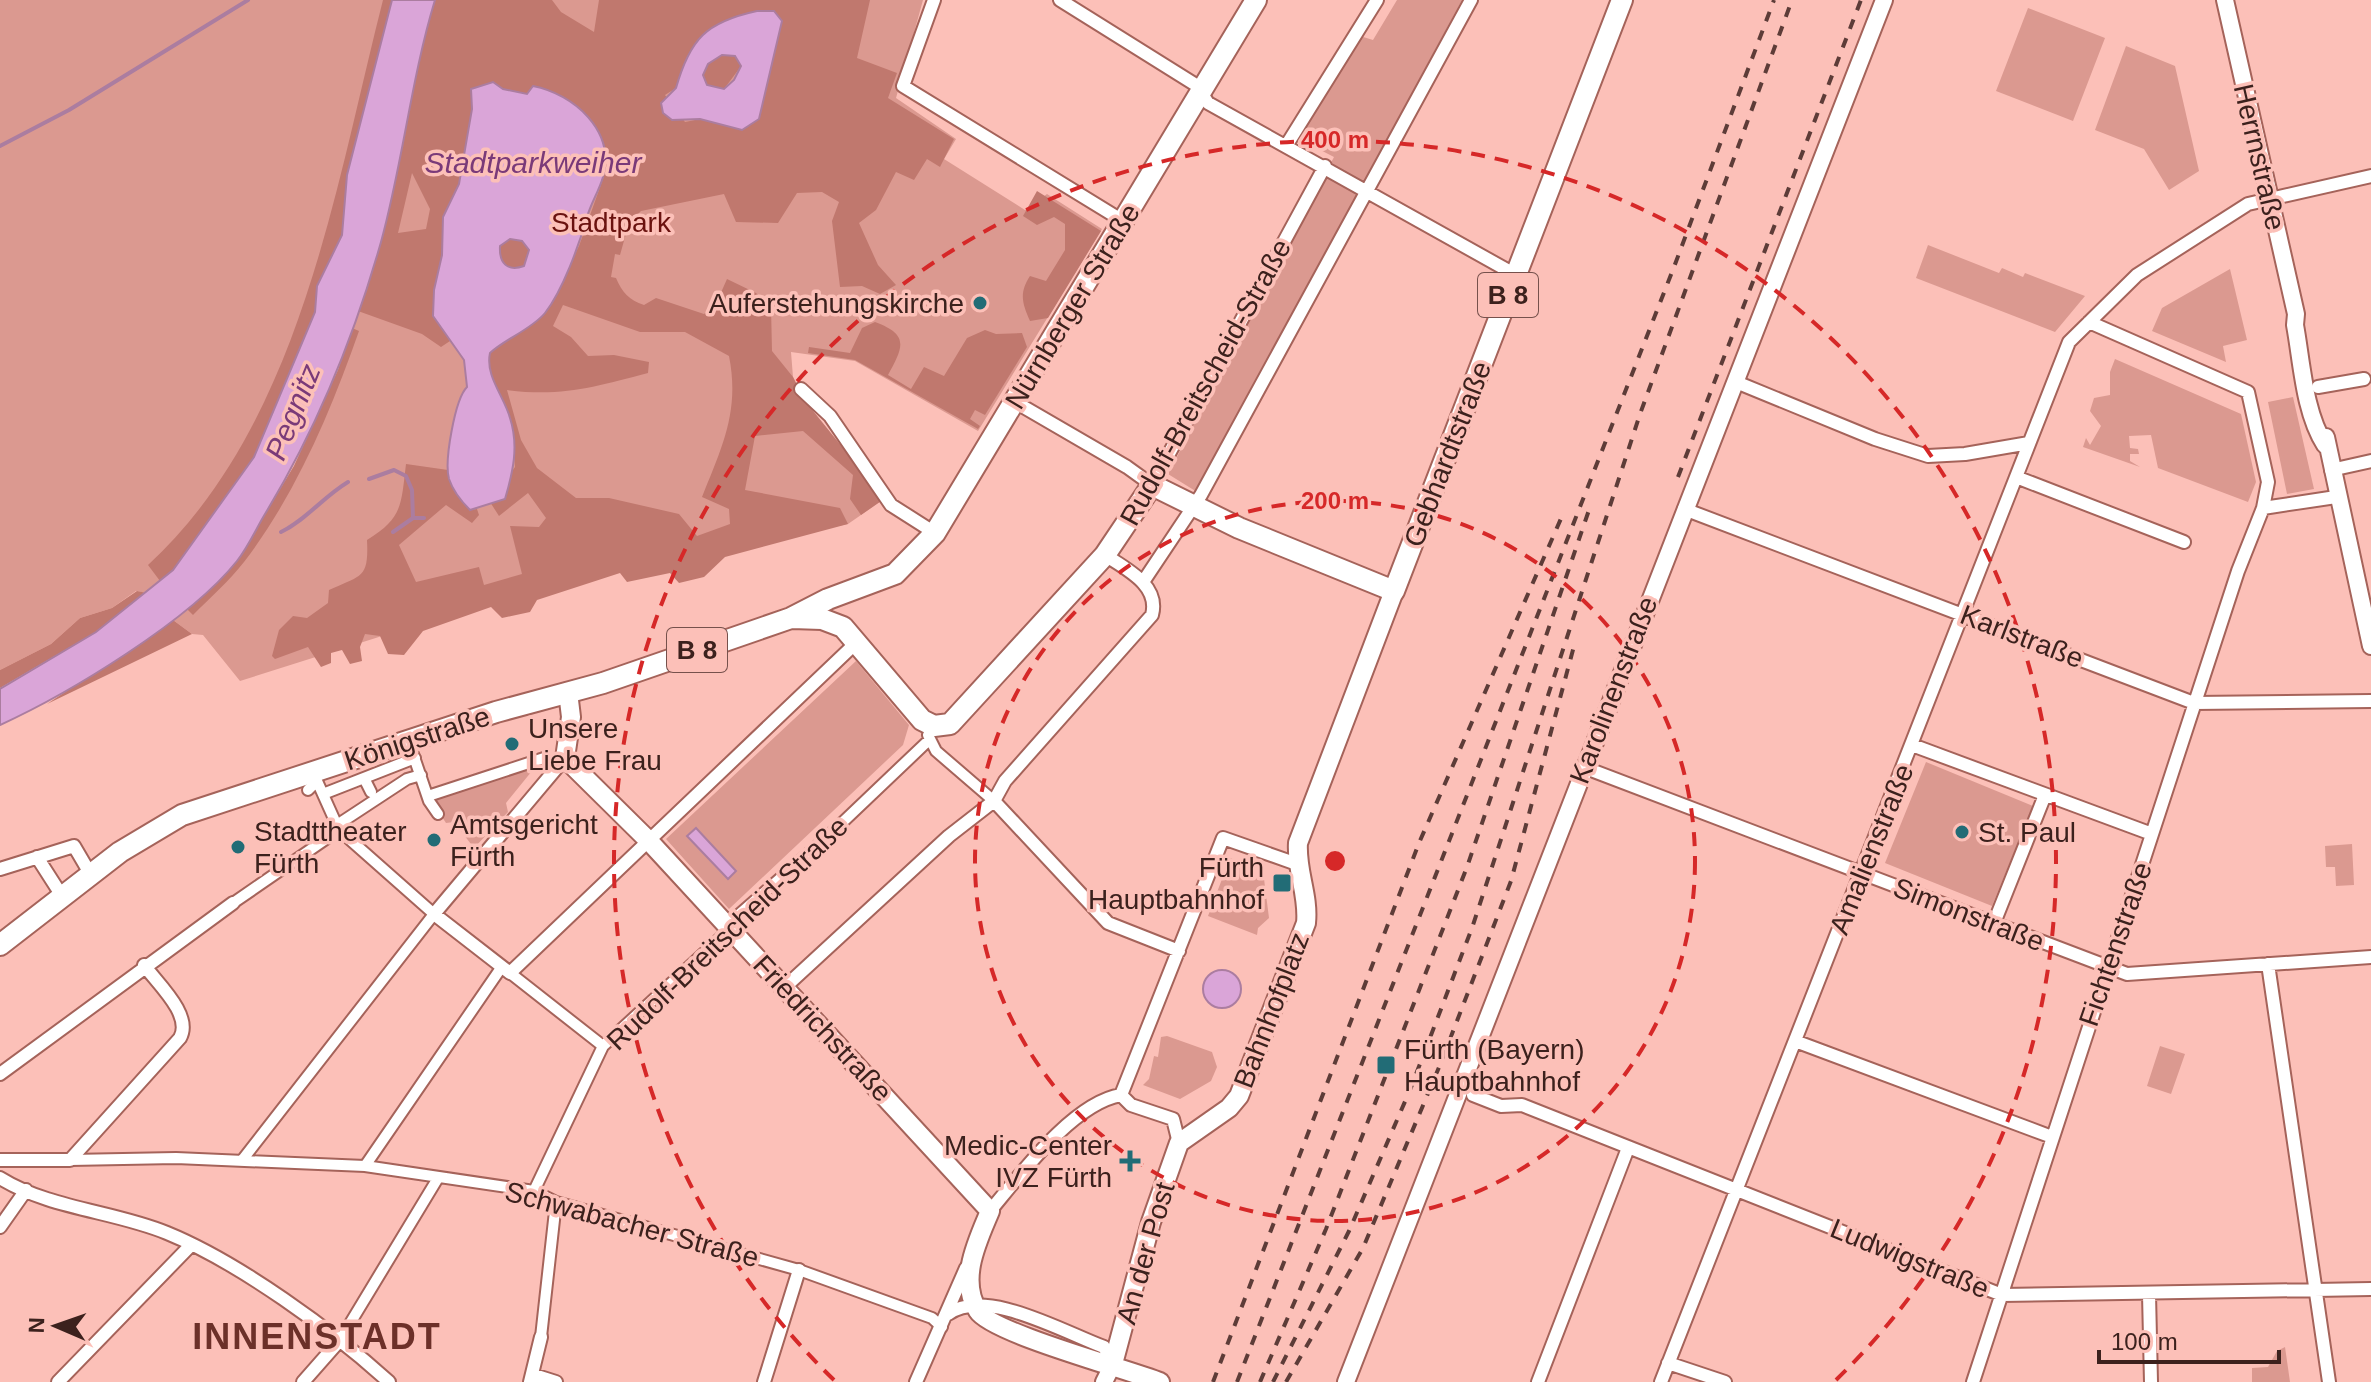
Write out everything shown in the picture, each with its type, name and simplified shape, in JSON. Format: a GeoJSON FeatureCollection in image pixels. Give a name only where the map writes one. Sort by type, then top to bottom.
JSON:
{"type":"FeatureCollection","features":[{"type":"Feature","properties":{"kind":"main road","name":"Nürnberger Straße"},"geometry":{"type":"LineString","coordinates":[[864,587],[895,574],[935,533],[1256,0]]}},
{"type":"Feature","properties":{"kind":"main road","name":"Gebhardtstraße"},"geometry":{"type":"LineString","coordinates":[[1297,864],[1298,843],[1622,0]]}},
{"type":"Feature","properties":{"kind":"main road"},"geometry":{"type":"LineString","coordinates":[[1152,485],[1194,507],[1394,591]]}},
{"type":"Feature","properties":{"kind":"main road","name":"Rudolf-Breitscheid-Straße"},"geometry":{"type":"LineString","coordinates":[[933,730],[958,718],[1105,555],[1152,485]]}},
{"type":"Feature","properties":{"kind":"main road"},"geometry":{"type":"LineString","coordinates":[[854,637],[850,607],[864,587]]}},
{"type":"Feature","properties":{"kind":"main road","name":"Königstraße"},"geometry":{"type":"LineString","coordinates":[[0,945],[137,841],[182,815],[791,618],[828,599],[864,587]]}},
{"type":"Feature","properties":{"kind":"main road","name":"B 8"},"geometry":{"type":"LineString","coordinates":[[791,618],[822,619],[854,637],[933,730]]}},
{"type":"Feature","properties":{"kind":"main road"},"geometry":{"type":"LineString","coordinates":[[565,758],[571,717],[568,692]]}},
{"type":"Feature","properties":{"kind":"main road","name":"Friedrichstraße"},"geometry":{"type":"LineString","coordinates":[[565,758],[649,841],[990,1211]]}},
{"type":"Feature","properties":{"kind":"main road","name":"Bahnhofplatz"},"geometry":{"type":"LineString","coordinates":[[1179,1143],[1239,1096],[1306,923],[1308,904],[1297,864]]}},
{"type":"Feature","properties":{"kind":"main road","name":"An der Post"},"geometry":{"type":"LineString","coordinates":[[1113,1364],[1151,1222],[1179,1143]]}},
{"type":"Feature","properties":{"kind":"main road"},"geometry":{"type":"LineString","coordinates":[[990,1211],[971,1258],[974,1303],[987,1321],[1160,1382]]}},
{"type":"Feature","properties":{"kind":"street"},"geometry":{"type":"LineString","coordinates":[[934,0],[903,86],[1123,221]]}},
{"type":"Feature","properties":{"kind":"street"},"geometry":{"type":"LineString","coordinates":[[1060,0],[1196,85],[1208,103],[1516,275]]}},
{"type":"Feature","properties":{"kind":"street"},"geometry":{"type":"LineString","coordinates":[[1286,146],[1377,0]]}},
{"type":"Feature","properties":{"kind":"street"},"geometry":{"type":"LineString","coordinates":[[1143,582],[1194,507],[1471,0]]}},
{"type":"Feature","properties":{"kind":"street","name":"Karolinenstraße"},"geometry":{"type":"LineString","coordinates":[[1346,1382],[1482,1026],[1529,917],[1583,767],[1884,0]]}},
{"type":"Feature","properties":{"kind":"street","name":"Herrnstraße"},"geometry":{"type":"LineString","coordinates":[[2225,0],[2296,314],[2295,325],[2309,397],[2317,432],[2325,445],[2371,646]]}},
{"type":"Feature","properties":{"kind":"street","name":"Rudolf-Breitscheid-Straße"},"geometry":{"type":"LineString","coordinates":[[1152,485],[1325,166]]}},
{"type":"Feature","properties":{"kind":"street","name":"Amalienstraße"},"geometry":{"type":"LineString","coordinates":[[1661,1382],[2069,342],[2137,275],[2248,204],[2371,176]]}},
{"type":"Feature","properties":{"kind":"street","name":"Herrnstraße"},"geometry":{"type":"LineString","coordinates":[[2296,314],[2303,323],[2318,387],[2327,430],[2325,445]]}},
{"type":"Feature","properties":{"kind":"street","name":"Fichtenstraße"},"geometry":{"type":"LineString","coordinates":[[1973,1382],[2106,967],[2238,571],[2263,508],[2268,482],[2248,392],[2089,322]]}},
{"type":"Feature","properties":{"kind":"street"},"geometry":{"type":"LineString","coordinates":[[2318,387],[2364,379]]}},
{"type":"Feature","properties":{"kind":"street"},"geometry":{"type":"LineString","coordinates":[[1736,382],[1912,452],[1940,456],[2029,443]]}},
{"type":"Feature","properties":{"kind":"street"},"geometry":{"type":"LineString","coordinates":[[801,389],[830,416],[891,505],[935,533]]}},
{"type":"Feature","properties":{"kind":"street"},"geometry":{"type":"LineString","coordinates":[[1015,402],[1127,467],[1152,485]]}},
{"type":"Feature","properties":{"kind":"street"},"geometry":{"type":"LineString","coordinates":[[2331,470],[2371,461]]}},
{"type":"Feature","properties":{"kind":"street"},"geometry":{"type":"LineString","coordinates":[[2016,477],[2184,542]]}},
{"type":"Feature","properties":{"kind":"street"},"geometry":{"type":"LineString","coordinates":[[2263,508],[2336,497]]}},
{"type":"Feature","properties":{"kind":"street","name":"Karlstraße"},"geometry":{"type":"LineString","coordinates":[[1684,509],[2194,703],[2371,701]]}},
{"type":"Feature","properties":{"kind":"street"},"geometry":{"type":"LineString","coordinates":[[785,987],[949,836],[994,801],[1005,781],[1152,615],[1154,600],[1143,582],[1105,555]]}},
{"type":"Feature","properties":{"kind":"street"},"geometry":{"type":"LineString","coordinates":[[365,1166],[505,971],[649,841],[854,637]]}},
{"type":"Feature","properties":{"kind":"street"},"geometry":{"type":"LineString","coordinates":[[933,730],[936,751],[994,801],[1108,923],[1179,951]]}},
{"type":"Feature","properties":{"kind":"street","name":"Rudolf-Breitscheid-Straße"},"geometry":{"type":"LineString","coordinates":[[534,1191],[603,1046],[730,929],[735,918],[825,839],[933,730]]}},
{"type":"Feature","properties":{"kind":"street"},"geometry":{"type":"LineString","coordinates":[[1912,745],[2152,834]]}},
{"type":"Feature","properties":{"kind":"street"},"geometry":{"type":"LineString","coordinates":[[0,1074],[144,965],[338,827],[366,782],[414,755],[428,796],[438,814]]}},
{"type":"Feature","properties":{"kind":"street"},"geometry":{"type":"LineString","coordinates":[[428,796],[544,758]]}},
{"type":"Feature","properties":{"kind":"street"},"geometry":{"type":"LineString","coordinates":[[243,1159],[434,914],[565,758]]}},
{"type":"Feature","properties":{"kind":"street","name":"Simonstraße"},"geometry":{"type":"LineString","coordinates":[[1583,767],[2127,974],[2371,957]]}},
{"type":"Feature","properties":{"kind":"street"},"geometry":{"type":"LineString","coordinates":[[323,794],[366,782],[421,775]]}},
{"type":"Feature","properties":{"kind":"street"},"geometry":{"type":"LineString","coordinates":[[308,790],[317,781],[338,827],[351,843],[434,914],[603,1046]]}},
{"type":"Feature","properties":{"kind":"street"},"geometry":{"type":"LineString","coordinates":[[1994,923],[2045,795]]}},
{"type":"Feature","properties":{"kind":"street"},"geometry":{"type":"LineString","coordinates":[[990,1211],[1022,1171],[1061,1133],[1092,1105],[1115,1096],[1179,951],[1223,838],[1297,864]]}},
{"type":"Feature","properties":{"kind":"street"},"geometry":{"type":"LineString","coordinates":[[0,868],[74,846],[91,875]]}},
{"type":"Feature","properties":{"kind":"street"},"geometry":{"type":"LineString","coordinates":[[37,857],[62,896]]}},
{"type":"Feature","properties":{"kind":"street"},"geometry":{"type":"LineString","coordinates":[[2268,964],[2329,1382]]}},
{"type":"Feature","properties":{"kind":"street"},"geometry":{"type":"LineString","coordinates":[[0,1160],[70,1160],[184,1030],[182,1017],[144,965]]}},
{"type":"Feature","properties":{"kind":"street"},"geometry":{"type":"LineString","coordinates":[[1795,1041],[2052,1137]]}},
{"type":"Feature","properties":{"kind":"street","name":"Ludwigstraße"},"geometry":{"type":"LineString","coordinates":[[1473,1095],[1501,1106],[1522,1105],[2002,1295],[2371,1289]]}},
{"type":"Feature","properties":{"kind":"street"},"geometry":{"type":"LineString","coordinates":[[1115,1096],[1131,1105],[1173,1119],[1179,1143]]}},
{"type":"Feature","properties":{"kind":"street"},"geometry":{"type":"LineString","coordinates":[[1538,1382],[1628,1148]]}},
{"type":"Feature","properties":{"kind":"street","name":"Schwabacher Straße"},"geometry":{"type":"LineString","coordinates":[[70,1160],[243,1159],[365,1166],[534,1191],[556,1202],[799,1270],[932,1318],[942,1327]]}},
{"type":"Feature","properties":{"kind":"street"},"geometry":{"type":"LineString","coordinates":[[0,1178],[26,1190],[167,1232],[260,1286],[340,1340],[389,1382]]}},
{"type":"Feature","properties":{"kind":"street"},"geometry":{"type":"LineString","coordinates":[[303,1382],[340,1340],[438,1178]]}},
{"type":"Feature","properties":{"kind":"street"},"geometry":{"type":"LineString","coordinates":[[0,1227],[26,1190]]}},
{"type":"Feature","properties":{"kind":"street"},"geometry":{"type":"LineString","coordinates":[[556,1202],[541,1337],[532,1379],[556,1382]]}},
{"type":"Feature","properties":{"kind":"street"},"geometry":{"type":"LineString","coordinates":[[58,1382],[191,1245]]}},
{"type":"Feature","properties":{"kind":"street"},"geometry":{"type":"LineString","coordinates":[[916,1382],[971,1258]]}},
{"type":"Feature","properties":{"kind":"street"},"geometry":{"type":"LineString","coordinates":[[764,1382],[799,1270]]}},
{"type":"Feature","properties":{"kind":"street"},"geometry":{"type":"LineString","coordinates":[[2149,1294],[2151,1382]]}},
{"type":"Feature","properties":{"kind":"street"},"geometry":{"type":"LineString","coordinates":[[948,1314],[974,1303],[989,1304],[1104,1347],[1113,1364],[1104,1382]]}},
{"type":"Feature","properties":{"kind":"street"},"geometry":{"type":"LineString","coordinates":[[948,1314],[987,1321]]}},
{"type":"Feature","properties":{"kind":"street"},"geometry":{"type":"LineString","coordinates":[[1668,1363],[1725,1382]]}},
{"type":"Feature","properties":{"kind":"green space"},"geometry":{"type":"Polygon","coordinates":[[[0,0],[387,0],[337,236],[273,399],[173,570],[147,593],[136,591],[112,608],[80,618],[51,644],[0,670],[0,0]]]}},
{"type":"Feature","properties":{"kind":"green space"},"geometry":{"type":"Polygon","coordinates":[[[383,0],[392,0],[347,175],[342,235],[317,286],[315,312],[254,457],[173,570],[160,581],[148,565],[200,508],[242,445],[276,375],[304,302],[327,226],[383,0]]]}},
{"type":"Feature","properties":{"kind":"green space","name":"Stadtpark"},"geometry":{"type":"Polygon","coordinates":[[[435,0],[923,0],[896,98],[956,139],[944,159],[1025,210],[1047,194],[1102,229],[978,431],[855,361],[791,352],[793,377],[805,401],[884,499],[848,524],[537,587],[240,681],[203,635],[192,634],[173,620],[237,561],[294,466],[338,370],[381,241],[435,0]]]}},
{"type":"Feature","properties":{"kind":"green space"},"geometry":{"type":"Polygon","coordinates":[[[435,0],[552,0],[561,12],[594,32],[599,0],[870,0],[857,58],[897,73],[888,98],[954,139],[940,167],[927,159],[914,180],[896,172],[876,210],[859,223],[878,265],[896,285],[880,294],[862,286],[840,287],[832,221],[839,202],[822,192],[797,193],[778,223],[736,222],[724,194],[641,211],[629,223],[620,255],[615,254],[611,277],[616,278],[634,301],[644,305],[656,298],[704,314],[715,306],[727,279],[756,293],[771,307],[772,351],[793,377],[805,401],[884,499],[861,515],[850,499],[853,475],[803,431],[755,436],[745,490],[840,508],[848,524],[725,557],[704,577],[679,583],[670,573],[627,582],[620,573],[537,600],[530,612],[502,618],[491,607],[423,631],[404,655],[388,654],[380,636],[365,634],[360,647],[362,661],[350,664],[342,650],[331,653],[331,663],[321,667],[308,647],[275,659],[272,656],[279,630],[293,616],[307,618],[328,603],[329,590],[361,574],[366,562],[367,540],[388,525],[398,509],[406,464],[448,470],[454,489],[470,510],[477,509],[479,515],[472,523],[446,505],[399,545],[416,582],[479,567],[484,585],[522,574],[510,526],[539,527],[546,518],[528,493],[499,516],[490,502],[515,467],[511,420],[487,366],[490,353],[544,314],[579,246],[604,176],[527,94],[503,89],[493,82],[471,89],[472,109],[459,184],[443,217],[442,255],[434,290],[433,316],[450,341],[441,347],[422,334],[358,311],[381,241],[422,41],[435,0]],[[757,11],[713,30],[688,55],[676,88],[665,95],[685,122],[700,119],[741,130],[759,119],[782,20],[774,11],[757,11]],[[412,173],[398,233],[426,229],[430,209],[412,173]],[[563,305],[553,326],[571,337],[588,356],[614,355],[649,362],[648,373],[562,391],[507,390],[521,440],[537,468],[576,498],[609,498],[679,514],[697,536],[730,524],[729,509],[702,497],[731,412],[729,356],[685,332],[640,332],[563,305]]]}},
{"type":"Feature","properties":{"kind":"green space"},"geometry":{"type":"Polygon","coordinates":[[[1397,0],[1462,0],[1197,492],[1168,474],[1334,157],[1297,138],[1360,36],[1373,40],[1397,0]]]}},
{"type":"Feature","properties":{"kind":"green space"},"geometry":{"type":"Polygon","coordinates":[[[2028,8],[2105,38],[2073,121],[1996,91],[2028,8]]]}},
{"type":"Feature","properties":{"kind":"green space"},"geometry":{"type":"Polygon","coordinates":[[[2126,46],[2175,66],[2199,171],[2169,190],[2144,149],[2095,130],[2126,46]]]}},
{"type":"Feature","properties":{"kind":"green space"},"geometry":{"type":"Polygon","coordinates":[[[722,55],[735,56],[742,65],[724,89],[707,85],[703,75],[708,64],[722,55]]]}},
{"type":"Feature","properties":{"kind":"green space"},"geometry":{"type":"Polygon","coordinates":[[[1037,191],[1101,231],[1048,318],[1030,321],[1023,298],[1024,288],[1030,276],[1046,281],[1065,250],[1065,224],[1054,217],[1037,225],[1023,216],[1037,191]]]}},
{"type":"Feature","properties":{"kind":"green space"},"geometry":{"type":"Polygon","coordinates":[[[514,239],[524,244],[529,254],[524,264],[514,269],[504,264],[499,254],[504,244],[514,239]]]}},
{"type":"Feature","properties":{"kind":"green space"},"geometry":{"type":"Polygon","coordinates":[[[1928,245],[1999,273],[2002,268],[2023,277],[2025,273],[2085,296],[2055,332],[1916,278],[1928,245]]]}},
{"type":"Feature","properties":{"kind":"green space"},"geometry":{"type":"Polygon","coordinates":[[[2230,269],[2247,340],[2223,346],[2226,362],[2152,331],[2162,308],[2230,269]]]}},
{"type":"Feature","properties":{"kind":"green space"},"geometry":{"type":"Polygon","coordinates":[[[875,322],[894,332],[900,343],[888,375],[911,389],[924,367],[944,376],[967,338],[985,330],[996,334],[1022,333],[1027,347],[985,415],[975,410],[970,419],[980,426],[978,429],[855,360],[808,353],[809,347],[850,353],[862,328],[875,322]]]}},
{"type":"Feature","properties":{"kind":"green space"},"geometry":{"type":"Polygon","coordinates":[[[352,328],[359,331],[348,361],[296,480],[244,562],[193,615],[186,608],[237,561],[294,466],[338,370],[352,328]]]}},
{"type":"Feature","properties":{"kind":"green space"},"geometry":{"type":"Polygon","coordinates":[[[2115,359],[2241,414],[2256,482],[2248,502],[2158,468],[2151,435],[2129,436],[2130,448],[2138,449],[2139,454],[2130,454],[2130,461],[2140,467],[2083,447],[2086,438],[2090,445],[2101,426],[2090,411],[2094,398],[2110,395],[2110,372],[2115,359]]]}},
{"type":"Feature","properties":{"kind":"green space"},"geometry":{"type":"Polygon","coordinates":[[[2293,397],[2314,489],[2287,494],[2268,402],[2293,397]]]}},
{"type":"Feature","properties":{"kind":"green space"},"geometry":{"type":"Polygon","coordinates":[[[137,591],[147,593],[96,632],[0,688],[0,670],[51,644],[80,618],[112,608],[137,591]]]}},
{"type":"Feature","properties":{"kind":"green space"},"geometry":{"type":"Polygon","coordinates":[[[173,620],[192,634],[47,704],[173,620]]]}},
{"type":"Feature","properties":{"kind":"green space"},"geometry":{"type":"Polygon","coordinates":[[[856,661],[909,725],[903,745],[729,909],[666,839],[856,661]]]}},
{"type":"Feature","properties":{"kind":"green space"},"geometry":{"type":"Polygon","coordinates":[[[1926,762],[2033,806],[1992,906],[1885,863],[1926,762]]]}},
{"type":"Feature","properties":{"kind":"green space"},"geometry":{"type":"Polygon","coordinates":[[[536,766],[506,803],[508,812],[474,848],[454,822],[446,823],[431,800],[536,766]]]}},
{"type":"Feature","properties":{"kind":"green space"},"geometry":{"type":"Polygon","coordinates":[[[2352,844],[2354,885],[2336,886],[2335,867],[2326,867],[2325,846],[2352,844]]]}},
{"type":"Feature","properties":{"kind":"green space"},"geometry":{"type":"Polygon","coordinates":[[[1230,858],[1263,871],[1269,918],[1258,928],[1257,935],[1208,916],[1230,858]]]}},
{"type":"Feature","properties":{"kind":"green space"},"geometry":{"type":"Polygon","coordinates":[[[1167,1036],[1212,1052],[1217,1067],[1211,1081],[1180,1099],[1143,1085],[1149,1079],[1154,1056],[1158,1057],[1161,1037],[1167,1036]]]}},
{"type":"Feature","properties":{"kind":"green space"},"geometry":{"type":"Polygon","coordinates":[[[2160,1046],[2185,1054],[2171,1094],[2147,1086],[2160,1046]]]}},
{"type":"Feature","properties":{"kind":"green space"},"geometry":{"type":"Polygon","coordinates":[[[2285,1347],[2290,1382],[2252,1382],[2252,1368],[2268,1367],[2277,1351],[2285,1347]]]}},
{"type":"Feature","properties":{"kind":"water","name":"Pegnitz"},"geometry":{"type":"Polygon","coordinates":[[[392,0],[435,0],[389,212],[346,348],[284,482],[237,561],[190,607],[127,654],[0,725],[0,689],[96,632],[173,570],[254,457],[315,312],[317,286],[342,235],[347,175],[392,0]]]}},
{"type":"Feature","properties":{"kind":"water"},"geometry":{"type":"Polygon","coordinates":[[[774,11],[782,21],[759,119],[742,130],[700,119],[672,120],[663,113],[661,103],[676,88],[694,45],[713,27],[739,15],[774,11]],[[722,55],[708,64],[703,75],[707,85],[724,89],[734,80],[741,66],[735,56],[722,55]]]}},
{"type":"Feature","properties":{"kind":"water","name":"Stadtparkweiher"},"geometry":{"type":"Polygon","coordinates":[[[493,82],[503,89],[527,94],[533,86],[563,97],[577,106],[597,130],[605,160],[603,177],[575,254],[552,303],[533,324],[490,353],[490,370],[513,428],[514,459],[505,499],[470,510],[453,488],[448,470],[455,417],[467,387],[464,360],[433,316],[434,290],[442,255],[443,217],[459,184],[472,109],[471,89],[493,82]],[[510,239],[500,246],[505,265],[513,268],[524,266],[529,250],[522,241],[510,239]]]}},
{"type":"Feature","properties":{"kind":"water"},"geometry":{"type":"Polygon","coordinates":[[[696,828],[736,871],[728,879],[687,836],[696,828]]]}},
{"type":"Feature","properties":{"kind":"water"},"geometry":{"type":"Polygon","coordinates":[[[1222,970],[1235,976],[1241,989],[1235,1002],[1222,1008],[1209,1002],[1203,989],[1209,976],[1222,970]]]}},
{"type":"Feature","properties":{"kind":"waterway"},"geometry":{"type":"LineString","coordinates":[[0,146],[69,110],[248,0]]}},
{"type":"Feature","properties":{"kind":"waterway"},"geometry":{"type":"LineString","coordinates":[[369,479],[394,470],[406,476],[412,490],[413,518],[424,518]]}},
{"type":"Feature","properties":{"kind":"waterway"},"geometry":{"type":"LineString","coordinates":[[281,532],[348,482]]}},
{"type":"Feature","properties":{"kind":"waterway"},"geometry":{"type":"LineString","coordinates":[[393,532],[413,518]]}},
{"type":"Feature","properties":{"kind":"railway"},"geometry":{"type":"LineString","coordinates":[[1237,1382],[1674,267],[1774,0]]}},
{"type":"Feature","properties":{"kind":"railway"},"geometry":{"type":"LineString","coordinates":[[1273,1382],[1349,1231],[1410,1090],[1472,928],[1640,414],[1792,0]]}},
{"type":"Feature","properties":{"kind":"railway"},"geometry":{"type":"LineString","coordinates":[[1678,477],[1861,0]]}},
{"type":"Feature","properties":{"kind":"railway"},"geometry":{"type":"LineString","coordinates":[[1260,1382],[1326,1229],[1467,867],[1589,510]]}},
{"type":"Feature","properties":{"kind":"railway"},"geometry":{"type":"LineString","coordinates":[[1213,1382],[1419,843],[1563,514]]}},
{"type":"Feature","properties":{"kind":"railway"},"geometry":{"type":"LineString","coordinates":[[1286,1382],[1363,1248],[1440,1065],[1511,881],[1574,646]]}},
{"type":"Feature","properties":{"kind":"place","name":"Auferstehungskirche"},"geometry":{"type":"Point","coordinates":[980,303]}},
{"type":"Feature","properties":{"kind":"place","name":"Unsere Liebe Frau"},"geometry":{"type":"Point","coordinates":[512,744]}},
{"type":"Feature","properties":{"kind":"place","name":"St. Paul"},"geometry":{"type":"Point","coordinates":[1962,832]}},
{"type":"Feature","properties":{"kind":"place","name":"Amtsgericht Fürth"},"geometry":{"type":"Point","coordinates":[434,840]}},
{"type":"Feature","properties":{"kind":"place","name":"Stadttheater Fürth"},"geometry":{"type":"Point","coordinates":[238,847]}},
{"type":"Feature","properties":{"kind":"place","name":"Fürth Hauptbahnhof"},"geometry":{"type":"Point","coordinates":[1282,883]}},
{"type":"Feature","properties":{"kind":"place","name":"Fürth (Bayern) Hauptbahnhof"},"geometry":{"type":"Point","coordinates":[1386,1065]}},
{"type":"Feature","properties":{"kind":"place","name":"Medic-Center IVZ Fürth"},"geometry":{"type":"Point","coordinates":[1130,1161]}},
{"type":"Feature","properties":{"kind":"district","name":"INNENSTADT"},"geometry":{"type":"Point","coordinates":[317,1336]}}]}
